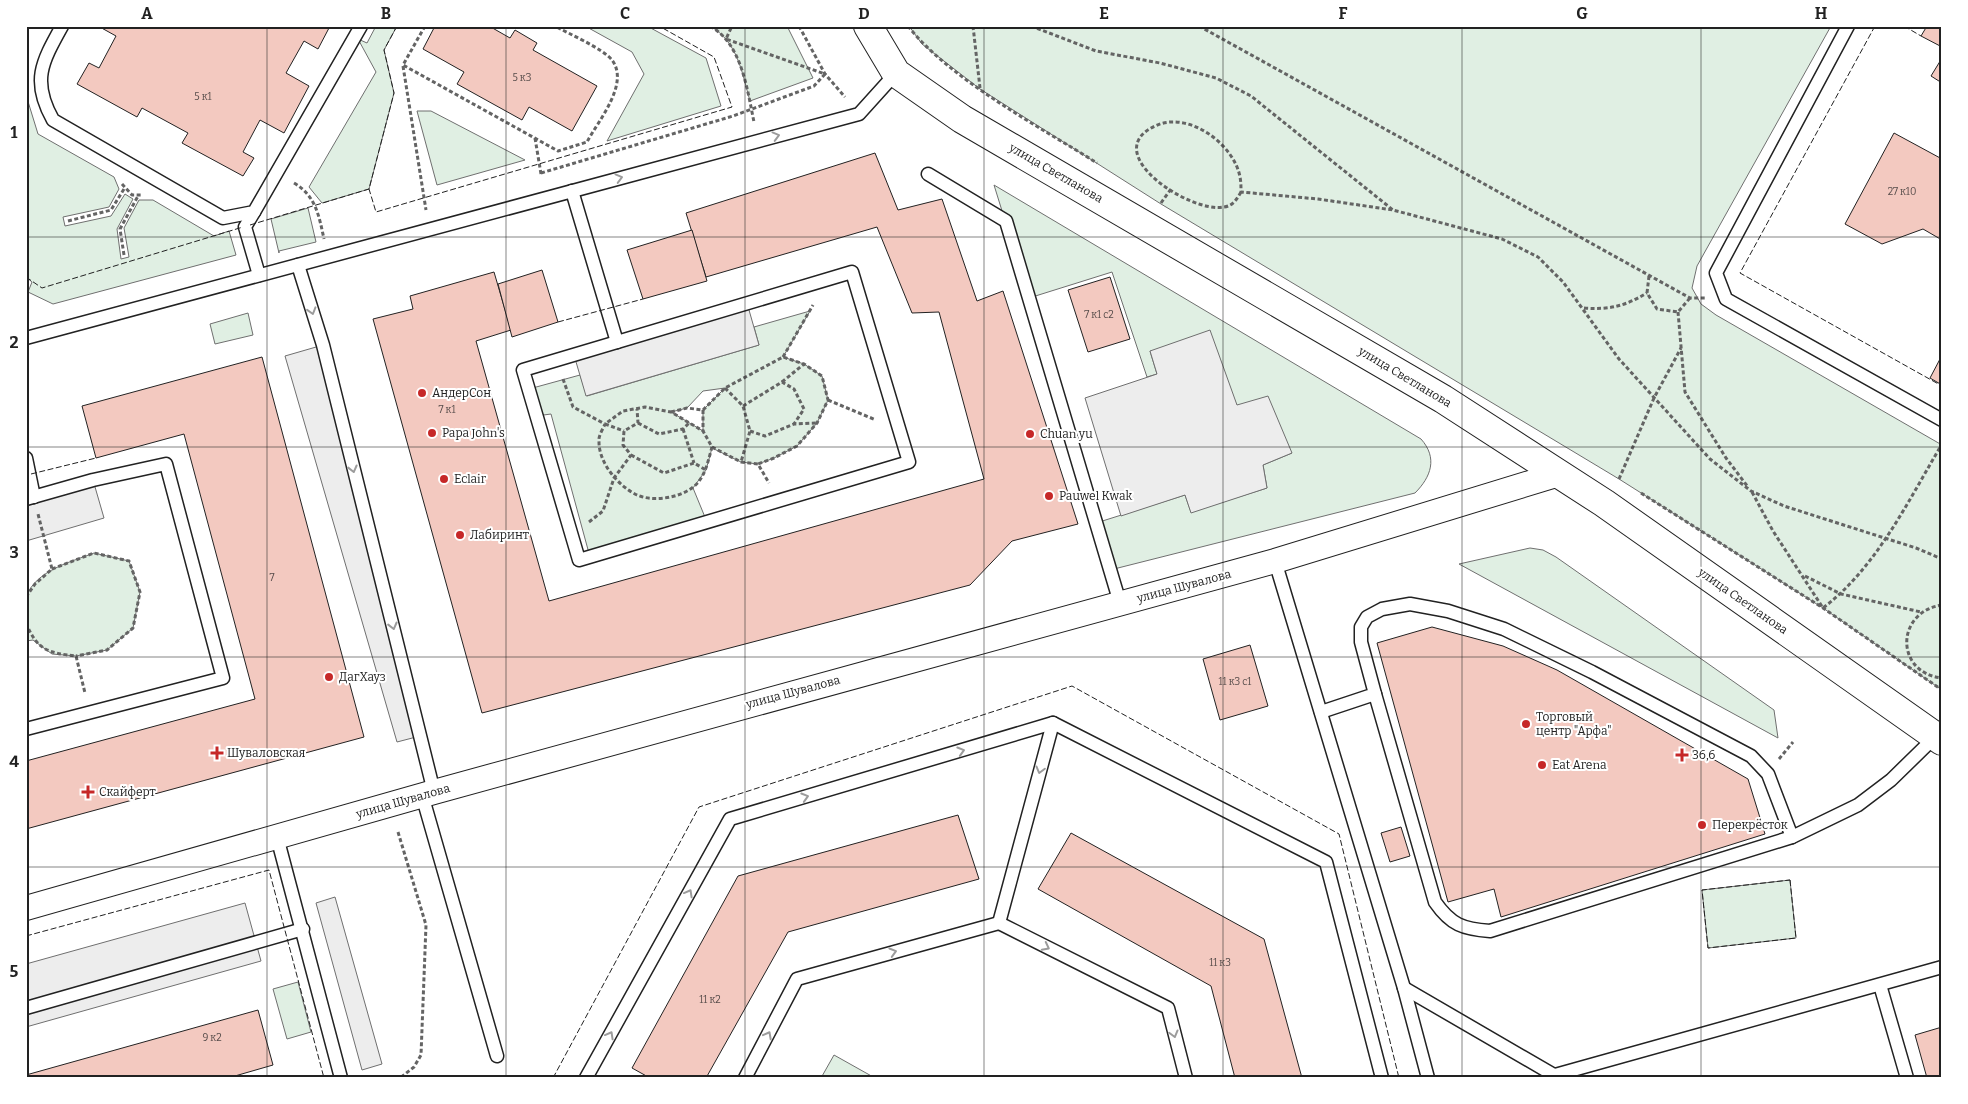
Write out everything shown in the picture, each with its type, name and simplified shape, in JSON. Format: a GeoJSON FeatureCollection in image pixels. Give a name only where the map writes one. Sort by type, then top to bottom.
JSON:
{"type":"FeatureCollection","features":[{"type":"Feature","properties":{"kind":"street","name":"улица Светланова"},"geometry":{"type":"LineString","coordinates":[[868,26],[896,73],[962,119],[1444,399],[1612,508],[1939,738]]}},
{"type":"Feature","properties":{"kind":"street","name":"улица Шувалова"},"geometry":{"type":"LineString","coordinates":[[26,908],[428,794],[1275,561],[1559,474]]}},
{"type":"Feature","properties":{"kind":"lane"},"geometry":{"type":"LineString","coordinates":[[62,26],[43,59],[40,81],[44,104],[53,120],[223,218],[254,212]]}},
{"type":"Feature","properties":{"kind":"lane"},"geometry":{"type":"LineString","coordinates":[[258,275],[245,227],[361,26]]}},
{"type":"Feature","properties":{"kind":"lane"},"geometry":{"type":"LineString","coordinates":[[1848,26],[1716,274],[1726,299],[1942,420]]}},
{"type":"Feature","properties":{"kind":"lane"},"geometry":{"type":"LineString","coordinates":[[26,338],[859,114],[896,73]]}},
{"type":"Feature","properties":{"kind":"lane"},"geometry":{"type":"LineString","coordinates":[[928,174],[1006,221],[1120,603]]}},
{"type":"Feature","properties":{"kind":"lane"},"geometry":{"type":"LineString","coordinates":[[572,191],[617,342]]}},
{"type":"Feature","properties":{"kind":"lane"},"geometry":{"type":"LineString","coordinates":[[298,265],[323,345],[428,794],[497,1056]]}},
{"type":"Feature","properties":{"kind":"lane"},"geometry":{"type":"LineString","coordinates":[[852,272],[909,462],[579,560],[523,370],[828,279],[852,272]]}},
{"type":"Feature","properties":{"kind":"lane"},"geometry":{"type":"LineString","coordinates":[[26,458],[30,498],[93,480],[166,464],[223,678],[26,729]]}},
{"type":"Feature","properties":{"kind":"lane"},"geometry":{"type":"LineString","coordinates":[[1275,561],[1404,988],[1428,1078]]}},
{"type":"Feature","properties":{"kind":"lane"},"geometry":{"type":"LineString","coordinates":[[1792,837],[1768,774],[1751,756],[1592,672],[1504,629],[1448,611],[1410,604],[1382,609],[1367,617],[1361,627],[1361,642],[1435,902],[1446,917],[1466,929],[1490,931],[1792,837],[1858,805],[1891,780],[1939,738]]}},
{"type":"Feature","properties":{"kind":"lane"},"geometry":{"type":"LineString","coordinates":[[1321,712],[1375,694]]}},
{"type":"Feature","properties":{"kind":"lane"},"geometry":{"type":"LineString","coordinates":[[999,923],[1053,723]]}},
{"type":"Feature","properties":{"kind":"lane"},"geometry":{"type":"LineString","coordinates":[[586,1078],[730,819],[1053,723],[1326,862],[1382,1078]]}},
{"type":"Feature","properties":{"kind":"lane"},"geometry":{"type":"LineString","coordinates":[[277,837],[303,929],[341,1078]]}},
{"type":"Feature","properties":{"kind":"lane"},"geometry":{"type":"LineString","coordinates":[[745,1078],[797,979],[999,923],[1168,1008],[1186,1078]]}},
{"type":"Feature","properties":{"kind":"lane"},"geometry":{"type":"LineString","coordinates":[[26,1008],[303,929]]}},
{"type":"Feature","properties":{"kind":"lane"},"geometry":{"type":"LineString","coordinates":[[1404,988],[1557,1076],[1942,967]]}},
{"type":"Feature","properties":{"kind":"lane"},"geometry":{"type":"LineString","coordinates":[[1880,985],[1907,1078]]}},
{"type":"Feature","properties":{"kind":"path"},"geometry":{"type":"LineString","coordinates":[[424,198],[403,65],[425,26]]}},
{"type":"Feature","properties":{"kind":"path"},"geometry":{"type":"LineString","coordinates":[[403,65],[558,151],[587,142],[616,90],[618,74],[612,60],[554,26]]}},
{"type":"Feature","properties":{"kind":"path"},"geometry":{"type":"LineString","coordinates":[[710,26],[735,49],[758,141]]}},
{"type":"Feature","properties":{"kind":"path"},"geometry":{"type":"LineString","coordinates":[[726,39],[732,26]]}},
{"type":"Feature","properties":{"kind":"path"},"geometry":{"type":"LineString","coordinates":[[799,26],[825,74],[859,114]]}},
{"type":"Feature","properties":{"kind":"path"},"geometry":{"type":"LineString","coordinates":[[974,26],[980,89]]}},
{"type":"Feature","properties":{"kind":"path"},"geometry":{"type":"LineString","coordinates":[[1031,26],[1096,51],[1160,63],[1216,78],[1251,96],[1393,210]]}},
{"type":"Feature","properties":{"kind":"path"},"geometry":{"type":"LineString","coordinates":[[1199,26],[1690,298],[1726,299]]}},
{"type":"Feature","properties":{"kind":"path"},"geometry":{"type":"LineString","coordinates":[[726,39],[825,74]]}},
{"type":"Feature","properties":{"kind":"path"},"geometry":{"type":"LineString","coordinates":[[541,173],[751,109],[814,86],[825,74]]}},
{"type":"Feature","properties":{"kind":"path"},"geometry":{"type":"LineString","coordinates":[[1178,122],[1197,128],[1215,138],[1230,155],[1240,176],[1241,192],[1235,202],[1225,207],[1209,207],[1180,196],[1151,175],[1136,156],[1136,142],[1145,130],[1160,124],[1178,122]]}},
{"type":"Feature","properties":{"kind":"path"},"geometry":{"type":"LineString","coordinates":[[534,138],[538,165]]}},
{"type":"Feature","properties":{"kind":"path"},"geometry":{"type":"LineString","coordinates":[[276,172],[303,188],[316,205],[328,257]]}},
{"type":"Feature","properties":{"kind":"path"},"geometry":{"type":"LineString","coordinates":[[68,220],[111,210],[124,189]]}},
{"type":"Feature","properties":{"kind":"path"},"geometry":{"type":"LineString","coordinates":[[1161,204],[1171,189]]}},
{"type":"Feature","properties":{"kind":"path"},"geometry":{"type":"LineString","coordinates":[[1241,192],[1318,199],[1393,210],[1502,239],[1538,257],[1563,282],[1619,359],[1654,398],[1710,459],[1751,491],[1792,509],[1942,559]]}},
{"type":"Feature","properties":{"kind":"path"},"geometry":{"type":"LineString","coordinates":[[124,255],[120,228],[138,196]]}},
{"type":"Feature","properties":{"kind":"path"},"geometry":{"type":"LineString","coordinates":[[1649,276],[1647,293],[1657,309],[1678,312]]}},
{"type":"Feature","properties":{"kind":"path"},"geometry":{"type":"LineString","coordinates":[[703,431],[703,410],[725,388],[783,357],[828,279]]}},
{"type":"Feature","properties":{"kind":"path"},"geometry":{"type":"LineString","coordinates":[[1583,308],[1601,309],[1627,305],[1647,293]]}},
{"type":"Feature","properties":{"kind":"path"},"geometry":{"type":"LineString","coordinates":[[1690,298],[1678,312],[1686,392],[1726,458],[1751,491],[1773,531],[1823,608],[1841,594],[1886,539],[1942,444]]}},
{"type":"Feature","properties":{"kind":"path"},"geometry":{"type":"LineString","coordinates":[[1619,479],[1654,398],[1681,348]]}},
{"type":"Feature","properties":{"kind":"path"},"geometry":{"type":"LineString","coordinates":[[712,448],[706,470],[693,488],[665,499],[638,496],[614,478],[602,459],[598,441],[604,424],[623,411],[646,408],[671,412],[690,422],[703,431],[712,448],[741,462],[758,464],[774,458],[797,446],[817,422],[828,400],[822,376],[804,364],[783,357]]}},
{"type":"Feature","properties":{"kind":"path"},"geometry":{"type":"LineString","coordinates":[[556,360],[574,407],[604,424],[624,431],[638,423]]}},
{"type":"Feature","properties":{"kind":"path"},"geometry":{"type":"LineString","coordinates":[[743,406],[782,382],[804,364]]}},
{"type":"Feature","properties":{"kind":"path"},"geometry":{"type":"LineString","coordinates":[[782,382],[794,389],[804,409],[794,424]]}},
{"type":"Feature","properties":{"kind":"path"},"geometry":{"type":"LineString","coordinates":[[725,388],[743,406],[750,431],[741,462]]}},
{"type":"Feature","properties":{"kind":"path"},"geometry":{"type":"LineString","coordinates":[[828,400],[899,429]]}},
{"type":"Feature","properties":{"kind":"path"},"geometry":{"type":"LineString","coordinates":[[671,412],[687,408],[703,410]]}},
{"type":"Feature","properties":{"kind":"path"},"geometry":{"type":"LineString","coordinates":[[638,409],[638,423]]}},
{"type":"Feature","properties":{"kind":"path"},"geometry":{"type":"LineString","coordinates":[[638,423],[659,434],[683,429],[690,422]]}},
{"type":"Feature","properties":{"kind":"path"},"geometry":{"type":"LineString","coordinates":[[750,431],[765,436],[794,424],[817,422]]}},
{"type":"Feature","properties":{"kind":"path"},"geometry":{"type":"LineString","coordinates":[[683,429],[694,463],[706,470]]}},
{"type":"Feature","properties":{"kind":"path"},"geometry":{"type":"LineString","coordinates":[[624,431],[624,445],[631,454],[664,473],[694,463]]}},
{"type":"Feature","properties":{"kind":"path"},"geometry":{"type":"LineString","coordinates":[[572,537],[603,511],[614,478],[631,454]]}},
{"type":"Feature","properties":{"kind":"path"},"geometry":{"type":"LineString","coordinates":[[758,464],[768,483],[792,497]]}},
{"type":"Feature","properties":{"kind":"path"},"geometry":{"type":"LineString","coordinates":[[30,498],[52,569]]}},
{"type":"Feature","properties":{"kind":"path"},"geometry":{"type":"LineString","coordinates":[[26,597],[36,584],[52,569],[94,553],[129,562],[140,592],[133,628],[107,650],[76,656],[52,654],[33,640],[26,623]]}},
{"type":"Feature","properties":{"kind":"path"},"geometry":{"type":"LineString","coordinates":[[1804,576],[1841,594],[1921,612]]}},
{"type":"Feature","properties":{"kind":"path"},"geometry":{"type":"LineString","coordinates":[[1942,605],[1931,606],[1912,621],[1907,633],[1906,646],[1910,658],[1923,672],[1942,678]]}},
{"type":"Feature","properties":{"kind":"path"},"geometry":{"type":"LineString","coordinates":[[26,640],[33,640]]}},
{"type":"Feature","properties":{"kind":"path"},"geometry":{"type":"LineString","coordinates":[[76,656],[89,713]]}},
{"type":"Feature","properties":{"kind":"path"},"geometry":{"type":"LineString","coordinates":[[1920,676],[1923,672]]}},
{"type":"Feature","properties":{"kind":"path"},"geometry":{"type":"LineString","coordinates":[[398,832],[426,925],[421,1055],[414,1067],[400,1078]]}},
{"type":"Feature","properties":{"kind":"green space"},"geometry":{"type":"Polygon","coordinates":[[[376,26],[397,26],[384,50],[394,93],[369,189],[322,203],[309,187],[376,72],[358,39],[367,43],[376,26]]]}},
{"type":"Feature","properties":{"kind":"green space"},"geometry":{"type":"Polygon","coordinates":[[[585,26],[647,26],[706,58],[721,106],[607,141],[644,74],[632,52],[585,26]]]}},
{"type":"Feature","properties":{"kind":"green space"},"geometry":{"type":"Polygon","coordinates":[[[710,26],[787,26],[813,78],[750,101],[738,59],[733,49],[710,26]]]}},
{"type":"Feature","properties":{"kind":"green space"},"geometry":{"type":"Polygon","coordinates":[[[909,26],[1831,26],[1697,266],[1692,288],[1701,304],[1716,315],[1942,445],[1942,690],[1823,608],[1619,479],[1161,204],[980,89],[922,44],[909,26]]]}},
{"type":"Feature","properties":{"kind":"green space"},"geometry":{"type":"Polygon","coordinates":[[[26,95],[38,134],[114,177],[119,189],[109,207],[63,217],[65,226],[111,216],[125,194],[133,199],[117,229],[121,259],[129,257],[124,228],[139,200],[153,200],[214,236],[229,231],[236,255],[53,304],[28,292],[32,282],[26,277],[26,95]]]}},
{"type":"Feature","properties":{"kind":"green space"},"geometry":{"type":"Polygon","coordinates":[[[417,111],[431,111],[525,160],[437,185],[417,111]]]}},
{"type":"Feature","properties":{"kind":"green space"},"geometry":{"type":"Polygon","coordinates":[[[994,185],[1421,439],[1426,446],[1431,460],[1428,474],[1421,487],[1415,493],[1110,570],[1096,523],[1185,495],[1191,512],[1267,488],[1263,465],[1292,453],[1237,405],[1150,351],[1157,374],[1147,377],[1112,272],[1029,298],[994,185]]]}},
{"type":"Feature","properties":{"kind":"green space"},"geometry":{"type":"Polygon","coordinates":[[[308,208],[316,242],[279,251],[279,253],[271,219],[308,208]]]}},
{"type":"Feature","properties":{"kind":"green space"},"geometry":{"type":"Polygon","coordinates":[[[810,311],[783,357],[804,364],[822,376],[828,400],[817,423],[797,446],[758,464],[741,462],[712,448],[706,470],[693,488],[707,522],[590,557],[551,414],[536,416],[529,389],[580,375],[587,396],[759,345],[754,327],[810,311]],[[725,388],[703,391],[687,408],[671,412],[703,431],[703,410],[725,388]]]}},
{"type":"Feature","properties":{"kind":"green space"},"geometry":{"type":"Polygon","coordinates":[[[248,313],[253,335],[215,344],[210,324],[248,313]]]}},
{"type":"Feature","properties":{"kind":"green space"},"geometry":{"type":"Polygon","coordinates":[[[1530,548],[1543,550],[1556,557],[1774,710],[1778,738],[1459,564],[1530,548]]]}},
{"type":"Feature","properties":{"kind":"green space"},"geometry":{"type":"Polygon","coordinates":[[[94,553],[129,561],[140,592],[133,628],[107,650],[76,656],[52,654],[33,640],[26,641],[25,601],[31,588],[38,580],[55,568],[94,553]]]}},
{"type":"Feature","properties":{"kind":"green space"},"geometry":{"type":"Polygon","coordinates":[[[1790,880],[1796,938],[1708,948],[1702,890],[1790,880]]]}},
{"type":"Feature","properties":{"kind":"green space"},"geometry":{"type":"Polygon","coordinates":[[[298,982],[311,1032],[287,1039],[273,989],[298,982]]]}},
{"type":"Feature","properties":{"kind":"green space"},"geometry":{"type":"Polygon","coordinates":[[[834,1055],[875,1078],[821,1078],[834,1055]]]}},
{"type":"Feature","properties":{"kind":"shaded area"},"geometry":{"type":"Polygon","coordinates":[[[747,303],[759,345],[586,396],[574,355],[747,303]]]}},
{"type":"Feature","properties":{"kind":"shaded area"},"geometry":{"type":"Polygon","coordinates":[[[1210,330],[1237,405],[1268,396],[1292,453],[1263,465],[1267,488],[1191,513],[1185,495],[1121,516],[1085,398],[1157,374],[1150,351],[1210,330]]]}},
{"type":"Feature","properties":{"kind":"shaded area"},"geometry":{"type":"Polygon","coordinates":[[[323,345],[420,736],[397,742],[285,356],[323,345]]]}},
{"type":"Feature","properties":{"kind":"shaded area"},"geometry":{"type":"Polygon","coordinates":[[[93,480],[104,518],[26,541],[26,499],[93,480]]]}},
{"type":"Feature","properties":{"kind":"shaded area"},"geometry":{"type":"Polygon","coordinates":[[[335,897],[382,1064],[362,1070],[316,903],[335,897]]]}},
{"type":"Feature","properties":{"kind":"shaded area"},"geometry":{"type":"Polygon","coordinates":[[[245,903],[261,961],[26,1027],[26,964],[245,903]]]}},
{"type":"Feature","properties":{"kind":"building"},"geometry":{"type":"Polygon","coordinates":[[[98,26],[326,26],[329,28],[318,49],[304,41],[286,73],[309,86],[284,133],[260,120],[243,152],[254,158],[243,176],[182,143],[188,133],[142,108],[137,117],[77,84],[89,63],[99,68],[116,36],[98,26]]]}},
{"type":"Feature","properties":{"kind":"building"},"geometry":{"type":"Polygon","coordinates":[[[435,26],[489,26],[510,38],[515,30],[537,43],[533,50],[597,86],[572,131],[529,107],[522,120],[457,84],[464,72],[423,49],[435,26]]]}},
{"type":"Feature","properties":{"kind":"building"},"geometry":{"type":"Polygon","coordinates":[[[1927,26],[1942,26],[1942,47],[1921,36],[1927,26]]]}},
{"type":"Feature","properties":{"kind":"building"},"geometry":{"type":"Polygon","coordinates":[[[1942,58],[1942,83],[1931,76],[1942,58]]]}},
{"type":"Feature","properties":{"kind":"building"},"geometry":{"type":"Polygon","coordinates":[[[1894,133],[1942,159],[1942,240],[1923,229],[1882,244],[1845,224],[1894,133]]]}},
{"type":"Feature","properties":{"kind":"building"},"geometry":{"type":"Polygon","coordinates":[[[875,153],[898,210],[942,199],[977,301],[1003,291],[1078,524],[1012,541],[970,585],[482,713],[373,319],[413,309],[410,296],[494,272],[511,330],[476,341],[549,601],[984,479],[939,312],[912,313],[877,227],[706,277],[686,213],[875,153]]]}},
{"type":"Feature","properties":{"kind":"building"},"geometry":{"type":"Polygon","coordinates":[[[692,230],[707,281],[643,299],[627,250],[692,230]]]}},
{"type":"Feature","properties":{"kind":"building"},"geometry":{"type":"Polygon","coordinates":[[[542,270],[558,322],[512,337],[498,284],[542,270]]]}},
{"type":"Feature","properties":{"kind":"building"},"geometry":{"type":"Polygon","coordinates":[[[1110,277],[1130,339],[1088,352],[1068,290],[1110,277]]]}},
{"type":"Feature","properties":{"kind":"building"},"geometry":{"type":"Polygon","coordinates":[[[262,357],[364,737],[26,829],[26,761],[255,699],[184,434],[96,458],[82,406],[262,357]]]}},
{"type":"Feature","properties":{"kind":"building"},"geometry":{"type":"Polygon","coordinates":[[[1940,359],[1942,360],[1942,385],[1930,378],[1940,359]]]}},
{"type":"Feature","properties":{"kind":"building","name":"Торговый центр \"Арфа\""},"geometry":{"type":"Polygon","coordinates":[[[1432,627],[1503,646],[1557,670],[1748,779],[1765,834],[1501,917],[1494,889],[1448,902],[1377,643],[1432,627]]]}},
{"type":"Feature","properties":{"kind":"building"},"geometry":{"type":"Polygon","coordinates":[[[1250,645],[1268,706],[1220,720],[1203,659],[1250,645]]]}},
{"type":"Feature","properties":{"kind":"building"},"geometry":{"type":"Polygon","coordinates":[[[958,815],[979,879],[788,932],[706,1078],[650,1078],[632,1068],[738,876],[958,815]]]}},
{"type":"Feature","properties":{"kind":"building"},"geometry":{"type":"Polygon","coordinates":[[[1401,827],[1410,856],[1390,862],[1381,833],[1401,827]]]}},
{"type":"Feature","properties":{"kind":"building"},"geometry":{"type":"Polygon","coordinates":[[[1071,833],[1264,939],[1302,1078],[1235,1078],[1211,986],[1038,889],[1071,833]]]}},
{"type":"Feature","properties":{"kind":"building"},"geometry":{"type":"Polygon","coordinates":[[[258,1010],[273,1065],[228,1078],[26,1078],[26,1075],[258,1010]]]}},
{"type":"Feature","properties":{"kind":"building"},"geometry":{"type":"Polygon","coordinates":[[[1942,1027],[1942,1078],[1927,1078],[1915,1035],[1942,1027]]]}},
{"type":"Feature","properties":{"kind":"fence"},"geometry":{"type":"LineString","coordinates":[[397,26],[384,50],[394,93],[369,189],[376,212],[732,107],[714,57],[659,26]]}},
{"type":"Feature","properties":{"kind":"fence"},"geometry":{"type":"LineString","coordinates":[[1875,26],[1740,273],[1942,386]]}},
{"type":"Feature","properties":{"kind":"fence"},"geometry":{"type":"LineString","coordinates":[[1904,26],[1921,36]]}},
{"type":"Feature","properties":{"kind":"fence"},"geometry":{"type":"LineString","coordinates":[[250,225],[369,189]]}},
{"type":"Feature","properties":{"kind":"fence"},"geometry":{"type":"LineString","coordinates":[[26,277],[42,288],[243,227]]}},
{"type":"Feature","properties":{"kind":"fence"},"geometry":{"type":"LineString","coordinates":[[558,322],[643,299]]}},
{"type":"Feature","properties":{"kind":"fence"},"geometry":{"type":"LineString","coordinates":[[31,474],[96,458]]}},
{"type":"Feature","properties":{"kind":"fence"},"geometry":{"type":"LineString","coordinates":[[553,1078],[699,807],[1072,686],[1339,834],[1399,1078]]}},
{"type":"Feature","properties":{"kind":"fence"},"geometry":{"type":"LineString","coordinates":[[26,936],[269,870],[324,1078]]}},
{"type":"Feature","properties":{"kind":"fence"},"geometry":{"type":"LineString","coordinates":[[1790,880],[1796,938],[1708,948],[1702,890],[1790,880]]}},
{"type":"Feature","properties":{"kind":"place","name":"АндерСон"},"geometry":{"type":"Point","coordinates":[422,393]}},
{"type":"Feature","properties":{"kind":"place","name":"Papa John's"},"geometry":{"type":"Point","coordinates":[432,433]}},
{"type":"Feature","properties":{"kind":"place","name":"Chuan yu"},"geometry":{"type":"Point","coordinates":[1030,434]}},
{"type":"Feature","properties":{"kind":"place","name":"Eclair"},"geometry":{"type":"Point","coordinates":[444,479]}},
{"type":"Feature","properties":{"kind":"place","name":"Pauwel Kwak"},"geometry":{"type":"Point","coordinates":[1049,496]}},
{"type":"Feature","properties":{"kind":"place","name":"Лабиринт"},"geometry":{"type":"Point","coordinates":[460,535]}},
{"type":"Feature","properties":{"kind":"place","name":"ДагХауз"},"geometry":{"type":"Point","coordinates":[329,677]}},
{"type":"Feature","properties":{"kind":"place","name":"Торговый центр \"Арфа\""},"geometry":{"type":"Point","coordinates":[1526,724]}},
{"type":"Feature","properties":{"kind":"place","name":"Шуваловская"},"geometry":{"type":"Point","coordinates":[217,753]}},
{"type":"Feature","properties":{"kind":"place","name":"36,6"},"geometry":{"type":"Point","coordinates":[1682,755]}},
{"type":"Feature","properties":{"kind":"place","name":"Eat Arena"},"geometry":{"type":"Point","coordinates":[1542,765]}},
{"type":"Feature","properties":{"kind":"place","name":"Скайферт"},"geometry":{"type":"Point","coordinates":[88,792]}},
{"type":"Feature","properties":{"kind":"place","name":"Перекрёсток"},"geometry":{"type":"Point","coordinates":[1702,825]}}]}
